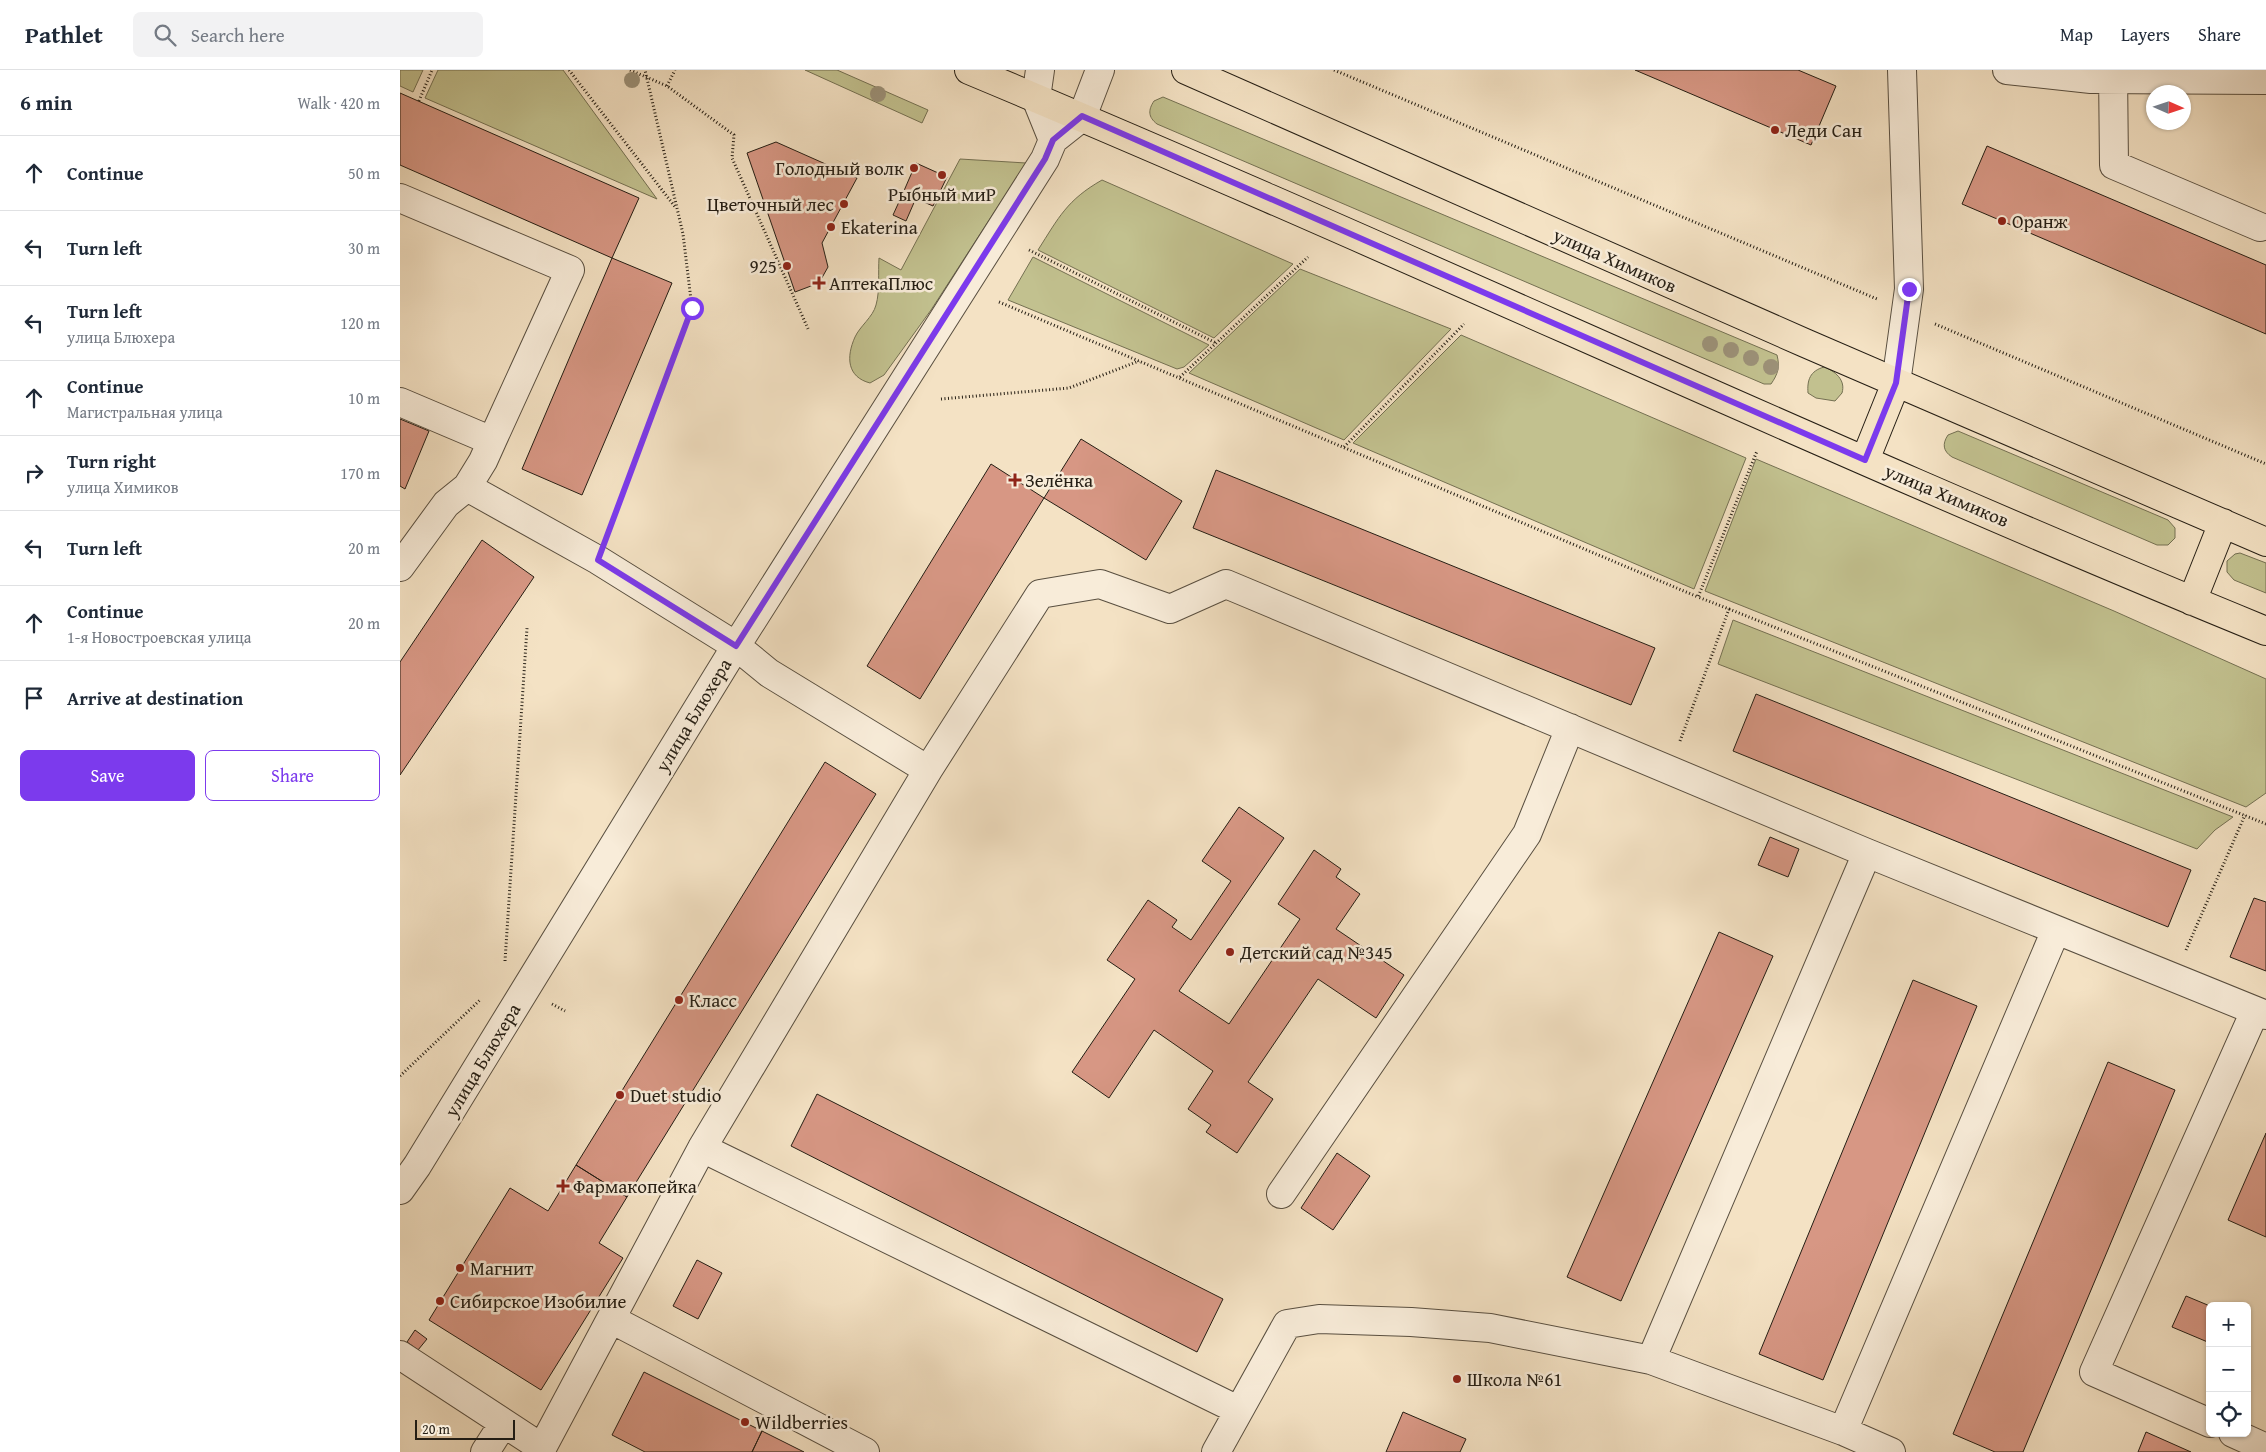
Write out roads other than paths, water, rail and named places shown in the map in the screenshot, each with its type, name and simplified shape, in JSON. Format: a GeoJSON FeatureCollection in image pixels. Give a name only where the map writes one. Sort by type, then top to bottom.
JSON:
{"type":"FeatureCollection","features":[{"type":"Feature","properties":{"kind":"main road","name":"улица Химиков"},"geometry":{"type":"LineString","coordinates":[[969,70],[1082,116],[1865,460],[2266,631]]}},
{"type":"Feature","properties":{"kind":"main road","name":"улица Химиков"},"geometry":{"type":"LineString","coordinates":[[1186,70],[1896,383],[2266,542]]}},
{"type":"Feature","properties":{"kind":"main road"},"geometry":{"type":"LineString","coordinates":[[1865,460],[1896,383]]}},
{"type":"Feature","properties":{"kind":"main road"},"geometry":{"type":"LineString","coordinates":[[2192,601],[2223,523]]}},
{"type":"Feature","properties":{"kind":"street"},"geometry":{"type":"LineString","coordinates":[[1040,70],[1036,98],[1053,140],[1082,116],[1100,70]]}},
{"type":"Feature","properties":{"kind":"street"},"geometry":{"type":"LineString","coordinates":[[1896,383],[1909,289],[1902,70]]}},
{"type":"Feature","properties":{"kind":"street"},"geometry":{"type":"LineString","coordinates":[[2007,70],[2091,79],[2113,75],[2266,80]]}},
{"type":"Feature","properties":{"kind":"street"},"geometry":{"type":"LineString","coordinates":[[2113,75],[2114,164],[2260,227]]}},
{"type":"Feature","properties":{"kind":"street","name":"улица Блюхера"},"geometry":{"type":"LineString","coordinates":[[400,1190],[417,1166],[736,646],[1042,165],[1053,140]]}},
{"type":"Feature","properties":{"kind":"street"},"geometry":{"type":"LineString","coordinates":[[400,198],[570,270],[483,461],[467,487],[446,504],[400,567]]}},
{"type":"Feature","properties":{"kind":"street"},"geometry":{"type":"LineString","coordinates":[[400,402],[492,441]]}},
{"type":"Feature","properties":{"kind":"street"},"geometry":{"type":"LineString","coordinates":[[467,487],[598,560],[736,646],[769,673],[928,770]]}},
{"type":"Feature","properties":{"kind":"street"},"geometry":{"type":"LineString","coordinates":[[400,1355],[542,1450],[702,1148],[928,770],[1040,594],[1100,584],[1170,610],[1226,584],[1867,853],[2261,1013],[2094,1372],[2206,1421]]}},
{"type":"Feature","properties":{"kind":"street"},"geometry":{"type":"LineString","coordinates":[[1281,1194],[1527,834],[1570,728]]}},
{"type":"Feature","properties":{"kind":"street"},"geometry":{"type":"LineString","coordinates":[[1651,1360],[1867,853]]}},
{"type":"Feature","properties":{"kind":"street"},"geometry":{"type":"LineString","coordinates":[[1843,1431],[2056,930]]}},
{"type":"Feature","properties":{"kind":"street"},"geometry":{"type":"LineString","coordinates":[[702,1148],[1238,1410]]}},
{"type":"Feature","properties":{"kind":"street"},"geometry":{"type":"LineString","coordinates":[[611,1319],[866,1452]]}},
{"type":"Feature","properties":{"kind":"street"},"geometry":{"type":"LineString","coordinates":[[1216,1452],[1287,1324],[1319,1319],[1412,1322],[1490,1328],[1651,1360],[1843,1431],[1891,1452]]}},
{"type":"Feature","properties":{"kind":"street"},"geometry":{"type":"LineString","coordinates":[[485,1452],[504,1424]]}},
{"type":"Feature","properties":{"kind":"street"},"geometry":{"type":"LineString","coordinates":[[2242,1437],[2266,1448]]}},
{"type":"Feature","properties":{"kind":"place","name":"Леди Сан"},"geometry":{"type":"Point","coordinates":[1775,130]}},
{"type":"Feature","properties":{"kind":"place","name":"Голодный волк"},"geometry":{"type":"Point","coordinates":[914,168]}},
{"type":"Feature","properties":{"kind":"place","name":"Рыбный миР"},"geometry":{"type":"Point","coordinates":[942,175]}},
{"type":"Feature","properties":{"kind":"place","name":"Цветочный лес"},"geometry":{"type":"Point","coordinates":[844,204]}},
{"type":"Feature","properties":{"kind":"place","name":"Оранж"},"geometry":{"type":"Point","coordinates":[2002,221]}},
{"type":"Feature","properties":{"kind":"place","name":"Ekaterina"},"geometry":{"type":"Point","coordinates":[831,227]}},
{"type":"Feature","properties":{"kind":"place","name":"925"},"geometry":{"type":"Point","coordinates":[787,266]}},
{"type":"Feature","properties":{"kind":"place","name":"АптекаПлюс"},"geometry":{"type":"Point","coordinates":[819,283]}},
{"type":"Feature","properties":{"kind":"place","name":"Зелёнка"},"geometry":{"type":"Point","coordinates":[1015,480]}},
{"type":"Feature","properties":{"kind":"place","name":"Детский сад №345"},"geometry":{"type":"Point","coordinates":[1230,952]}},
{"type":"Feature","properties":{"kind":"place","name":"Класс"},"geometry":{"type":"Point","coordinates":[679,1000]}},
{"type":"Feature","properties":{"kind":"place","name":"Duet studio"},"geometry":{"type":"Point","coordinates":[620,1095]}},
{"type":"Feature","properties":{"kind":"place","name":"Фармакопейка"},"geometry":{"type":"Point","coordinates":[563,1186]}},
{"type":"Feature","properties":{"kind":"place","name":"Магнит"},"geometry":{"type":"Point","coordinates":[460,1268]}},
{"type":"Feature","properties":{"kind":"place","name":"Сибирское Изобилие"},"geometry":{"type":"Point","coordinates":[440,1301]}},
{"type":"Feature","properties":{"kind":"place","name":"Школа №61"},"geometry":{"type":"Point","coordinates":[1457,1379]}},
{"type":"Feature","properties":{"kind":"place","name":"Wildberries"},"geometry":{"type":"Point","coordinates":[745,1422]}}]}
